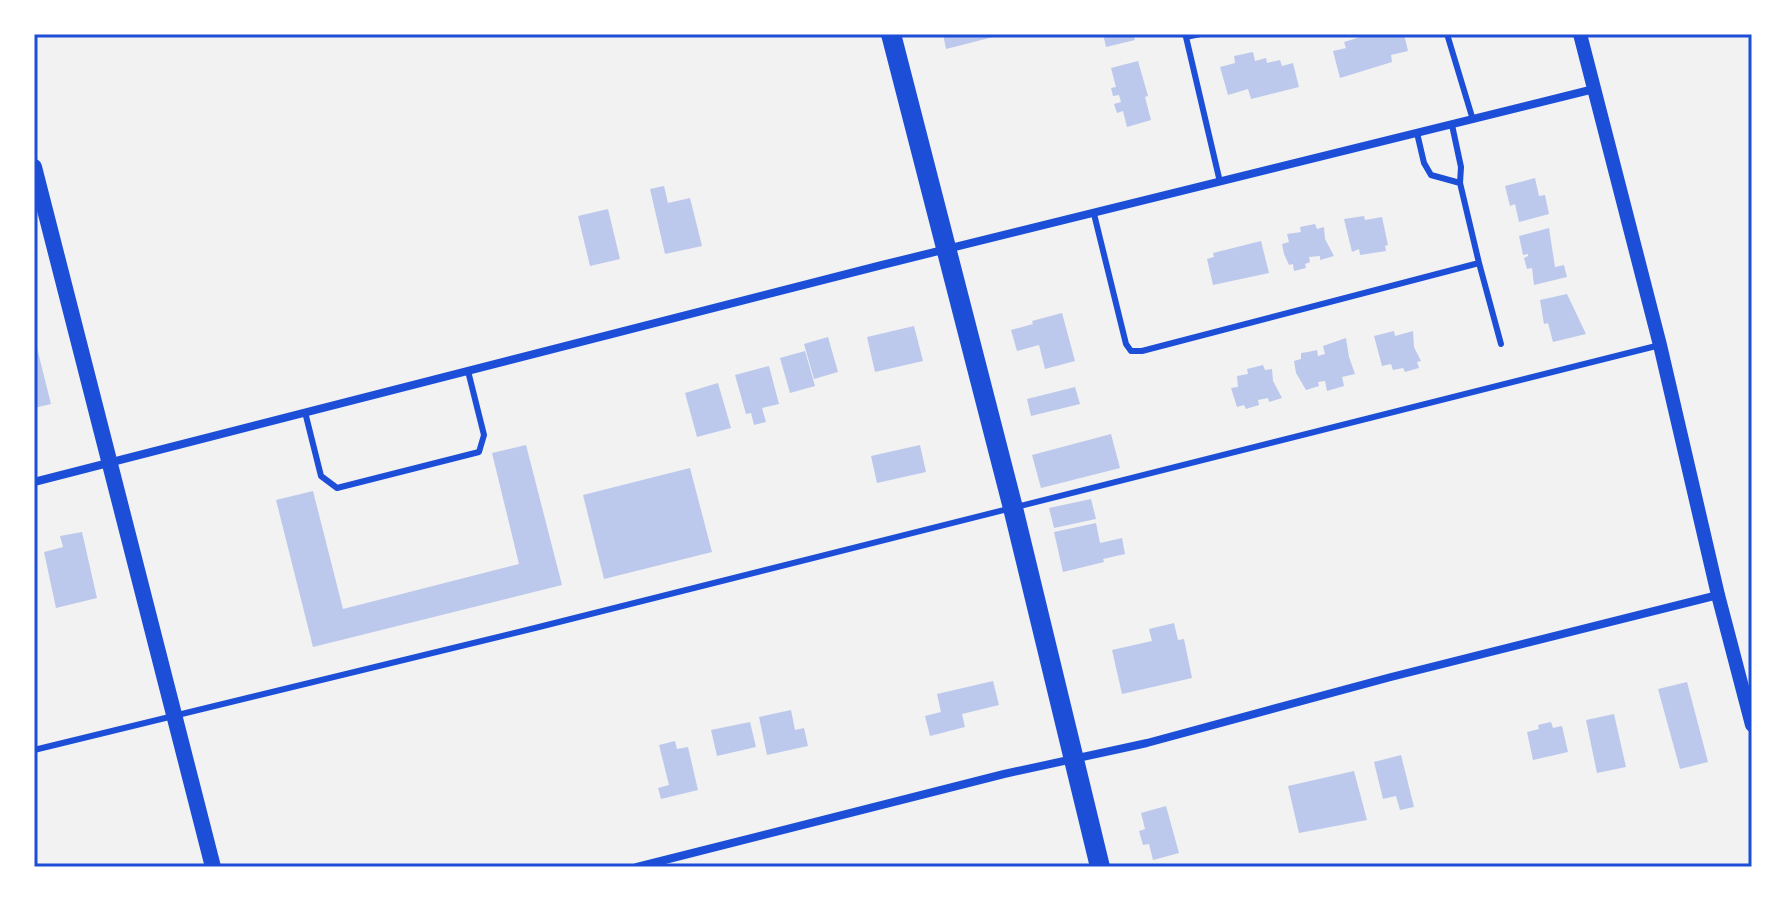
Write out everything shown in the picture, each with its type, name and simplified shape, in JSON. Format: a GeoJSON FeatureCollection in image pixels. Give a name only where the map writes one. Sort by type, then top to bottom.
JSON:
{"type":"FeatureCollection","features":[{"type":"Feature","properties":{"kind":"main road"},"geometry":{"type":"LineString","coordinates":[[891,34],[1013,508],[1100,867]]}},
{"type":"Feature","properties":{"kind":"main road"},"geometry":{"type":"LineString","coordinates":[[34,167],[39,208],[110,463],[213,867]]}},
{"type":"Feature","properties":{"kind":"street"},"geometry":{"type":"LineString","coordinates":[[1580,34],[1660,345],[1718,595],[1752,725]]}},
{"type":"Feature","properties":{"kind":"street"},"geometry":{"type":"LineString","coordinates":[[34,482],[945,250],[1594,89]]}},
{"type":"Feature","properties":{"kind":"street"},"geometry":{"type":"LineString","coordinates":[[637,867],[1072,758],[1147,743],[1407,673],[1718,595]]}},
{"type":"Feature","properties":{"kind":"lane"},"geometry":{"type":"LineString","coordinates":[[1200,34],[1185,36],[1220,182]]}},
{"type":"Feature","properties":{"kind":"lane"},"geometry":{"type":"LineString","coordinates":[[1447,34],[1473,120]]}},
{"type":"Feature","properties":{"kind":"lane"},"geometry":{"type":"LineString","coordinates":[[1452,125],[1461,167],[1460,183],[1501,344]]}},
{"type":"Feature","properties":{"kind":"lane"},"geometry":{"type":"LineString","coordinates":[[1417,133],[1424,163],[1431,175],[1460,183]]}},
{"type":"Feature","properties":{"kind":"lane"},"geometry":{"type":"LineString","coordinates":[[1094,214],[1126,344],[1131,351],[1142,351],[1479,263]]}},
{"type":"Feature","properties":{"kind":"lane"},"geometry":{"type":"LineString","coordinates":[[34,750],[1660,345]]}},
{"type":"Feature","properties":{"kind":"lane"},"geometry":{"type":"LineString","coordinates":[[305,412],[321,476],[337,488],[365,481],[479,452],[484,435],[468,371]]}},
{"type":"Feature","properties":{"kind":"building"},"geometry":{"type":"Polygon","coordinates":[[[943,34],[1001,34],[1001,35],[946,49],[943,34]]]}},
{"type":"Feature","properties":{"kind":"building"},"geometry":{"type":"Polygon","coordinates":[[[1103,34],[1133,34],[1135,40],[1106,47],[1103,34]]]}},
{"type":"Feature","properties":{"kind":"building"},"geometry":{"type":"Polygon","coordinates":[[[1370,34],[1404,34],[1408,51],[1391,55],[1392,62],[1340,78],[1333,51],[1346,48],[1344,42],[1370,34]]]}},
{"type":"Feature","properties":{"kind":"building"},"geometry":{"type":"Polygon","coordinates":[[[1253,52],[1255,61],[1266,58],[1267,63],[1280,60],[1282,66],[1293,63],[1299,87],[1251,99],[1248,89],[1228,95],[1220,67],[1235,63],[1234,56],[1253,52]]]}},
{"type":"Feature","properties":{"kind":"building"},"geometry":{"type":"Polygon","coordinates":[[[1138,61],[1151,120],[1127,127],[1123,111],[1117,113],[1114,104],[1121,102],[1119,95],[1113,96],[1111,88],[1116,87],[1111,68],[1138,61]]]}},
{"type":"Feature","properties":{"kind":"building"},"geometry":{"type":"Polygon","coordinates":[[[1535,178],[1539,196],[1545,195],[1549,214],[1519,222],[1515,204],[1510,206],[1505,186],[1535,178]]]}},
{"type":"Feature","properties":{"kind":"building"},"geometry":{"type":"Polygon","coordinates":[[[664,186],[668,203],[690,198],[702,246],[665,254],[650,189],[664,186]]]}},
{"type":"Feature","properties":{"kind":"building"},"geometry":{"type":"Polygon","coordinates":[[[608,209],[620,259],[590,266],[578,216],[608,209]]]}},
{"type":"Feature","properties":{"kind":"building"},"geometry":{"type":"Polygon","coordinates":[[[1364,216],[1365,220],[1382,217],[1388,245],[1385,246],[1386,251],[1360,255],[1359,249],[1352,252],[1344,219],[1364,216]]]}},
{"type":"Feature","properties":{"kind":"building"},"geometry":{"type":"Polygon","coordinates":[[[1315,224],[1317,229],[1324,227],[1325,239],[1334,256],[1320,260],[1320,256],[1309,257],[1306,268],[1294,271],[1282,244],[1289,242],[1287,234],[1301,232],[1300,227],[1315,224]]]}},
{"type":"Feature","properties":{"kind":"building"},"geometry":{"type":"Polygon","coordinates":[[[1549,228],[1555,267],[1564,265],[1567,277],[1534,285],[1532,268],[1527,269],[1524,258],[1528,254],[1523,255],[1519,236],[1549,228]]]}},
{"type":"Feature","properties":{"kind":"building"},"geometry":{"type":"Polygon","coordinates":[[[1261,241],[1269,273],[1213,285],[1207,259],[1214,257],[1213,253],[1261,241]]]}},
{"type":"Feature","properties":{"kind":"building"},"geometry":{"type":"Polygon","coordinates":[[[1567,294],[1586,334],[1553,342],[1548,323],[1544,324],[1540,300],[1567,294]]]}},
{"type":"Feature","properties":{"kind":"building"},"geometry":{"type":"Polygon","coordinates":[[[1062,313],[1075,361],[1045,369],[1039,345],[1017,351],[1011,330],[1062,313]]]}},
{"type":"Feature","properties":{"kind":"building"},"geometry":{"type":"Polygon","coordinates":[[[914,326],[923,361],[875,372],[867,337],[914,326]]]}},
{"type":"Feature","properties":{"kind":"building"},"geometry":{"type":"Polygon","coordinates":[[[1394,331],[1395,336],[1413,331],[1414,347],[1421,361],[1417,362],[1419,368],[1405,372],[1403,368],[1393,370],[1391,364],[1382,366],[1374,336],[1394,331]]]}},
{"type":"Feature","properties":{"kind":"building"},"geometry":{"type":"Polygon","coordinates":[[[828,337],[838,372],[814,379],[804,344],[828,337]]]}},
{"type":"Feature","properties":{"kind":"building"},"geometry":{"type":"Polygon","coordinates":[[[1346,338],[1355,374],[1342,377],[1344,386],[1327,391],[1325,381],[1306,390],[1296,373],[1294,361],[1301,359],[1301,353],[1317,350],[1318,356],[1325,354],[1323,346],[1346,338]]]}},
{"type":"Feature","properties":{"kind":"building"},"geometry":{"type":"Polygon","coordinates":[[[37,348],[51,404],[34,408],[34,349],[37,348]]]}},
{"type":"Feature","properties":{"kind":"building"},"geometry":{"type":"Polygon","coordinates":[[[805,351],[815,386],[790,393],[780,358],[805,351]]]}},
{"type":"Feature","properties":{"kind":"building"},"geometry":{"type":"Polygon","coordinates":[[[1263,365],[1265,370],[1272,369],[1273,381],[1282,398],[1269,402],[1268,398],[1258,400],[1259,405],[1246,409],[1244,405],[1237,407],[1231,388],[1238,387],[1237,376],[1248,374],[1247,369],[1263,365]]]}},
{"type":"Feature","properties":{"kind":"building"},"geometry":{"type":"Polygon","coordinates":[[[769,366],[779,404],[762,408],[766,422],[754,425],[751,413],[746,414],[735,375],[769,366]]]}},
{"type":"Feature","properties":{"kind":"building"},"geometry":{"type":"Polygon","coordinates":[[[718,383],[731,428],[697,437],[685,393],[718,383]]]}},
{"type":"Feature","properties":{"kind":"building"},"geometry":{"type":"Polygon","coordinates":[[[1075,387],[1080,404],[1031,416],[1027,399],[1075,387]]]}},
{"type":"Feature","properties":{"kind":"building"},"geometry":{"type":"Polygon","coordinates":[[[1111,434],[1120,468],[1041,488],[1032,455],[1111,434]]]}},
{"type":"Feature","properties":{"kind":"building"},"geometry":{"type":"Polygon","coordinates":[[[526,445],[562,585],[313,647],[276,500],[313,491],[343,609],[519,564],[492,453],[526,445]]]}},
{"type":"Feature","properties":{"kind":"building"},"geometry":{"type":"Polygon","coordinates":[[[920,445],[926,472],[877,483],[871,456],[920,445]]]}},
{"type":"Feature","properties":{"kind":"building"},"geometry":{"type":"Polygon","coordinates":[[[690,468],[712,552],[604,579],[583,495],[690,468]]]}},
{"type":"Feature","properties":{"kind":"building"},"geometry":{"type":"Polygon","coordinates":[[[1091,499],[1096,519],[1054,528],[1049,508],[1091,499]]]}},
{"type":"Feature","properties":{"kind":"building"},"geometry":{"type":"Polygon","coordinates":[[[1096,523],[1100,543],[1122,538],[1125,554],[1063,572],[1054,532],[1096,523]]]}},
{"type":"Feature","properties":{"kind":"building"},"geometry":{"type":"Polygon","coordinates":[[[82,532],[97,598],[56,608],[44,552],[63,547],[60,536],[82,532]]]}},
{"type":"Feature","properties":{"kind":"building"},"geometry":{"type":"Polygon","coordinates":[[[1174,623],[1178,640],[1184,639],[1192,678],[1122,694],[1112,650],[1152,641],[1149,629],[1174,623]]]}},
{"type":"Feature","properties":{"kind":"building"},"geometry":{"type":"Polygon","coordinates":[[[993,681],[999,705],[962,714],[965,727],[930,736],[925,716],[941,712],[937,694],[993,681]]]}},
{"type":"Feature","properties":{"kind":"building"},"geometry":{"type":"Polygon","coordinates":[[[1687,682],[1708,762],[1680,769],[1658,689],[1687,682]]]}},
{"type":"Feature","properties":{"kind":"building"},"geometry":{"type":"Polygon","coordinates":[[[791,710],[795,730],[804,728],[808,746],[767,755],[759,717],[791,710]]]}},
{"type":"Feature","properties":{"kind":"building"},"geometry":{"type":"Polygon","coordinates":[[[1614,714],[1626,767],[1597,773],[1586,720],[1614,714]]]}},
{"type":"Feature","properties":{"kind":"building"},"geometry":{"type":"Polygon","coordinates":[[[750,722],[756,747],[717,756],[711,730],[750,722]]]}},
{"type":"Feature","properties":{"kind":"building"},"geometry":{"type":"Polygon","coordinates":[[[1551,722],[1553,728],[1562,726],[1568,752],[1533,760],[1527,732],[1551,722]]]}},
{"type":"Feature","properties":{"kind":"building"},"geometry":{"type":"Polygon","coordinates":[[[675,741],[677,749],[688,747],[698,790],[661,799],[658,788],[669,785],[659,745],[675,741]]]}},
{"type":"Feature","properties":{"kind":"building"},"geometry":{"type":"Polygon","coordinates":[[[1401,755],[1414,807],[1400,810],[1396,796],[1383,799],[1374,762],[1401,755]]]}},
{"type":"Feature","properties":{"kind":"building"},"geometry":{"type":"Polygon","coordinates":[[[1354,771],[1367,820],[1299,833],[1288,786],[1354,771]]]}},
{"type":"Feature","properties":{"kind":"building"},"geometry":{"type":"Polygon","coordinates":[[[1166,806],[1179,853],[1153,860],[1149,844],[1143,845],[1139,831],[1145,829],[1141,813],[1166,806]]]}}]}
